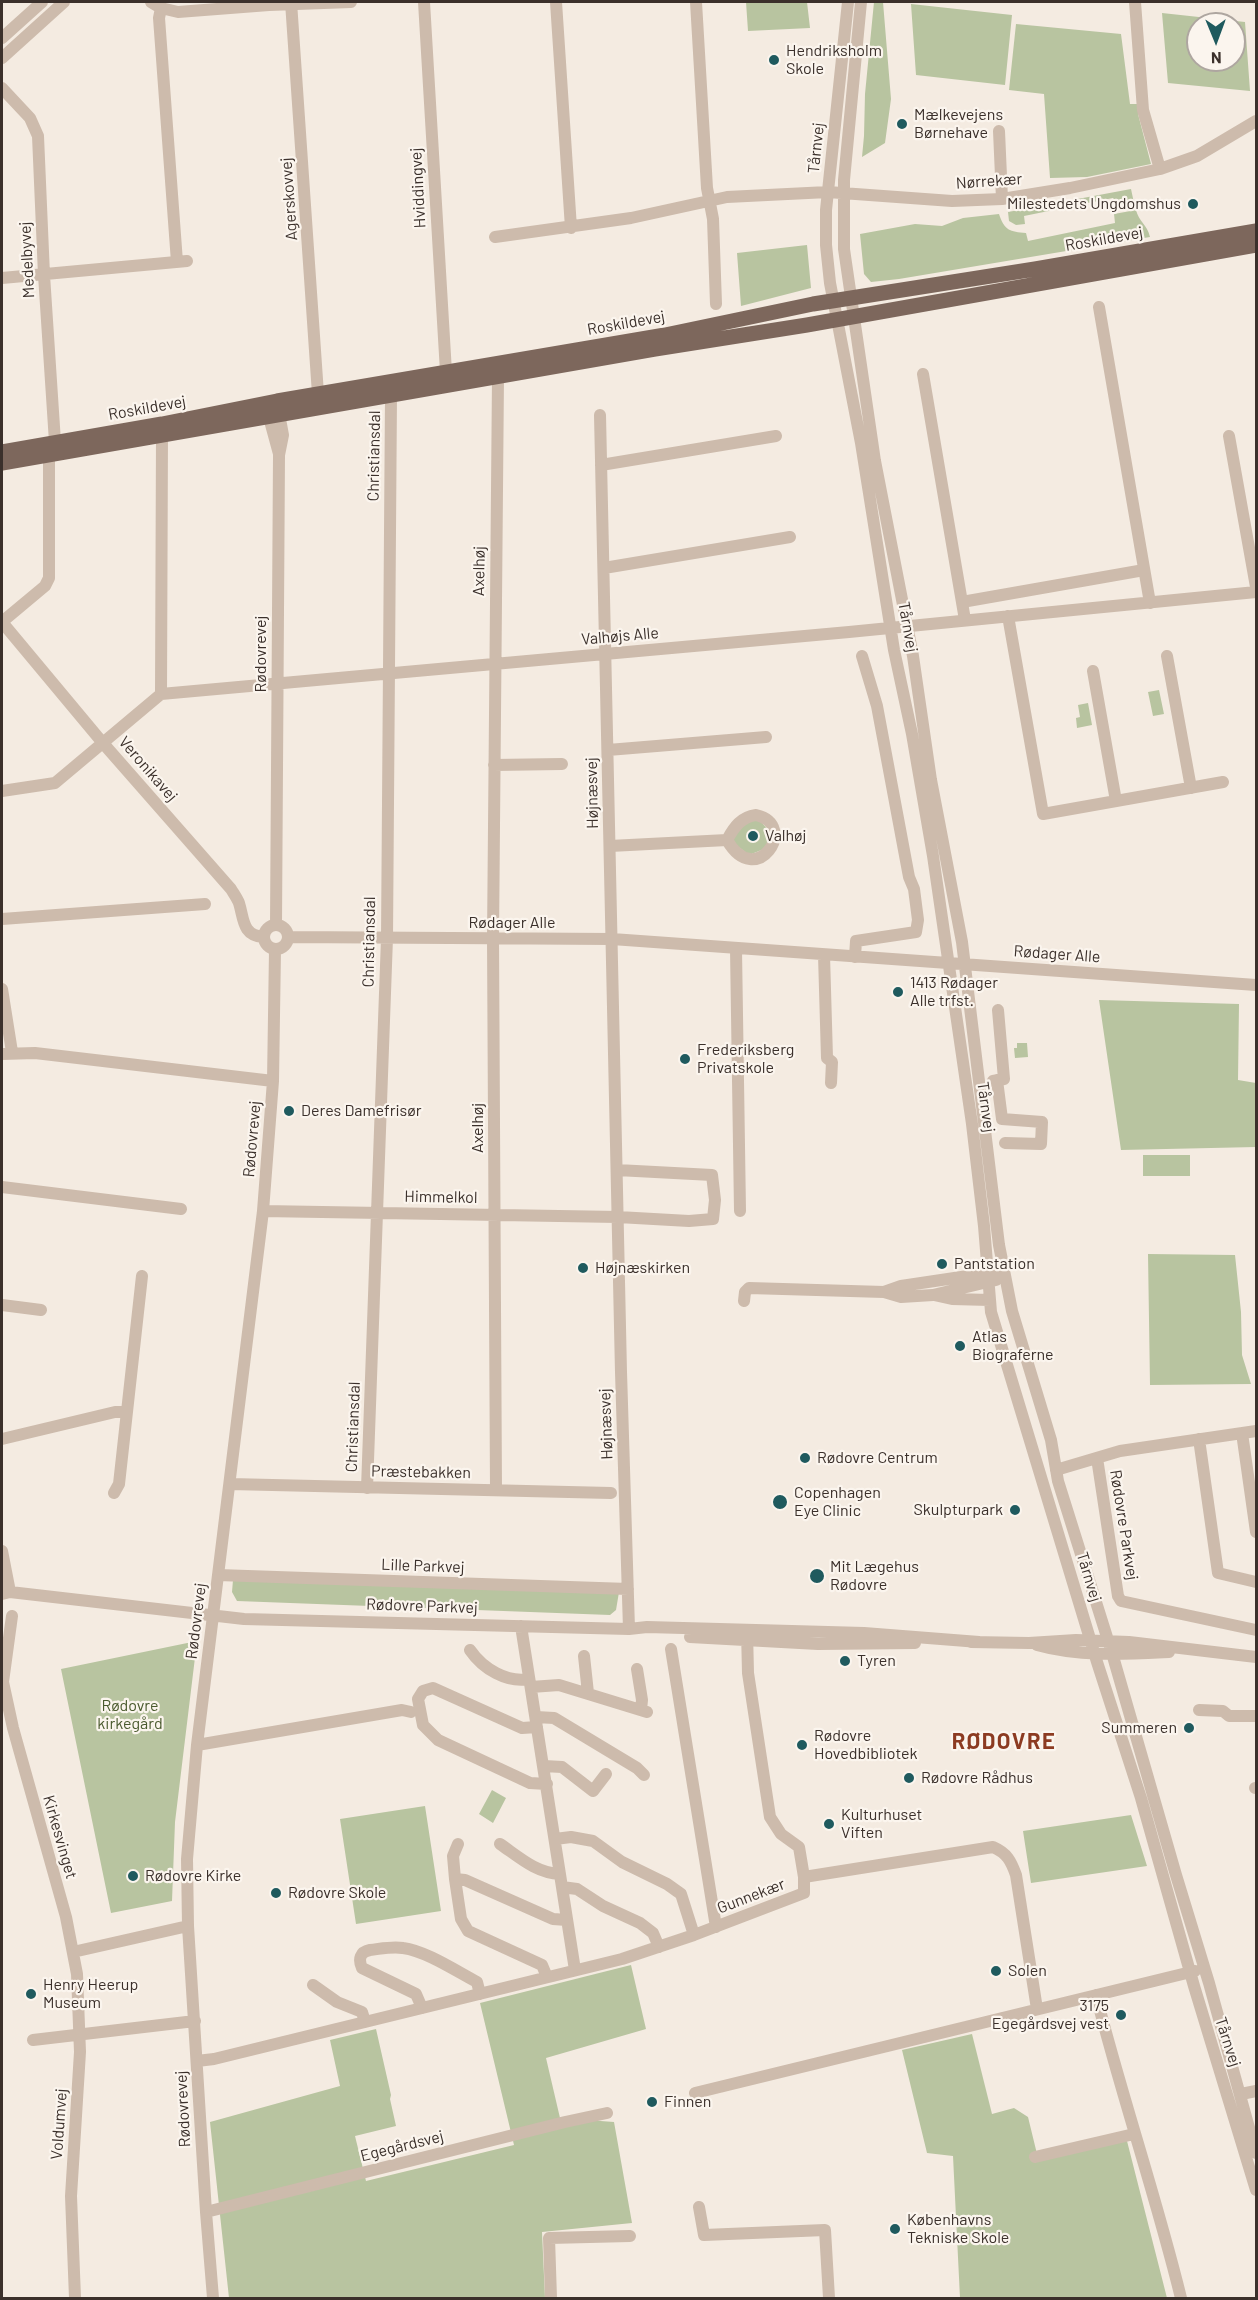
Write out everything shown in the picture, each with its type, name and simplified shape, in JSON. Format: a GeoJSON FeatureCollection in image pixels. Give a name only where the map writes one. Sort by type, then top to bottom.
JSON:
{"type":"FeatureCollection","features":[{"type":"Feature","properties":{"kind":"main road","name":"Roskildevej"},"geometry":{"type":"LineString","coordinates":[[2,452],[162,435],[273,409],[318,394],[665,334],[833,301],[1257,231]]}},
{"type":"Feature","properties":{"kind":"main road","name":"Roskildevej"},"geometry":{"type":"LineString","coordinates":[[2,463],[52,448],[273,409],[391,396],[1257,245]]}},
{"type":"Feature","properties":{"kind":"street"},"geometry":{"type":"LineString","coordinates":[[2,38],[42,2]]}},
{"type":"Feature","properties":{"kind":"street"},"geometry":{"type":"LineString","coordinates":[[2,58],[64,2]]}},
{"type":"Feature","properties":{"kind":"street"},"geometry":{"type":"LineString","coordinates":[[156,5],[170,12],[185,12],[291,3],[351,2]]}},
{"type":"Feature","properties":{"kind":"street","name":"Hviddingvej"},"geometry":{"type":"LineString","coordinates":[[424,2],[446,372]]}},
{"type":"Feature","properties":{"kind":"street"},"geometry":{"type":"LineString","coordinates":[[556,2],[572,228]]}},
{"type":"Feature","properties":{"kind":"street"},"geometry":{"type":"LineString","coordinates":[[696,2],[707,188],[713,219],[716,304]]}},
{"type":"Feature","properties":{"kind":"street","name":"Tårnvej"},"geometry":{"type":"LineString","coordinates":[[848,2],[825,229],[836,320],[861,443],[891,628],[920,781],[972,1124],[990,1300],[997,1335],[1144,1808],[1190,1972],[1257,2190]]}},
{"type":"Feature","properties":{"kind":"street","name":"Tårnvej"},"geometry":{"type":"LineString","coordinates":[[861,2],[843,193],[844,249],[875,461],[908,626],[931,780],[965,964],[996,1225],[1005,1276],[1019,1339],[1051,1440],[1056,1470],[1111,1647],[1257,2153]]}},
{"type":"Feature","properties":{"kind":"street"},"geometry":{"type":"LineString","coordinates":[[1135,2],[1143,110],[1160,169]]}},
{"type":"Feature","properties":{"kind":"street","name":"Agerskovvej"},"geometry":{"type":"LineString","coordinates":[[291,3],[318,394]]}},
{"type":"Feature","properties":{"kind":"street"},"geometry":{"type":"LineString","coordinates":[[2,278],[182,261],[156,5]]}},
{"type":"Feature","properties":{"kind":"street","name":"Medelbyvej"},"geometry":{"type":"LineString","coordinates":[[2,88],[30,118],[38,136],[52,448],[49,578],[45,586],[2,622]]}},
{"type":"Feature","properties":{"kind":"street","name":"Nørrekær"},"geometry":{"type":"LineString","coordinates":[[495,237],[572,228],[710,200],[800,192],[952,201],[1002,199],[1160,169],[1197,156],[1257,121]]}},
{"type":"Feature","properties":{"kind":"street"},"geometry":{"type":"LineString","coordinates":[[999,131],[1002,199]]}},
{"type":"Feature","properties":{"kind":"street"},"geometry":{"type":"LineString","coordinates":[[1099,307],[1149,603]]}},
{"type":"Feature","properties":{"kind":"street"},"geometry":{"type":"LineString","coordinates":[[923,374],[966,620]]}},
{"type":"Feature","properties":{"kind":"street","name":"Axelhøj"},"geometry":{"type":"LineString","coordinates":[[496,1489],[493,939],[498,377]]}},
{"type":"Feature","properties":{"kind":"street","name":"Christiansdal"},"geometry":{"type":"LineString","coordinates":[[367,1488],[387,938],[391,396]]}},
{"type":"Feature","properties":{"kind":"street","name":"Rødovrevej"},"geometry":{"type":"LineString","coordinates":[[273,409],[283,435],[279,455],[276,925]]}},
{"type":"Feature","properties":{"kind":"street","name":"Højnæsvej"},"geometry":{"type":"LineString","coordinates":[[600,415],[629,1629]]}},
{"type":"Feature","properties":{"kind":"street"},"geometry":{"type":"LineString","coordinates":[[2,792],[55,783],[161,694],[162,435]]}},
{"type":"Feature","properties":{"kind":"street"},"geometry":{"type":"LineString","coordinates":[[601,465],[776,436]]}},
{"type":"Feature","properties":{"kind":"street"},"geometry":{"type":"LineString","coordinates":[[1229,436],[1257,587]]}},
{"type":"Feature","properties":{"kind":"street"},"geometry":{"type":"LineString","coordinates":[[604,568],[790,537]]}},
{"type":"Feature","properties":{"kind":"street"},"geometry":{"type":"LineString","coordinates":[[962,602],[1144,570]]}},
{"type":"Feature","properties":{"kind":"street","name":"Valhøjs Alle"},"geometry":{"type":"LineString","coordinates":[[161,694],[891,628],[1257,592]]}},
{"type":"Feature","properties":{"kind":"street"},"geometry":{"type":"LineString","coordinates":[[1008,616],[1043,814],[1223,782]]}},
{"type":"Feature","properties":{"kind":"street","name":"Veronikavej"},"geometry":{"type":"LineString","coordinates":[[2,622],[102,742],[231,890],[238,902],[243,923],[249,932],[263,938]]}},
{"type":"Feature","properties":{"kind":"street"},"geometry":{"type":"LineString","coordinates":[[855,957],[856,941],[916,932],[918,920],[878,706],[862,656]]}},
{"type":"Feature","properties":{"kind":"street"},"geometry":{"type":"LineString","coordinates":[[1167,656],[1191,788]]}},
{"type":"Feature","properties":{"kind":"street"},"geometry":{"type":"LineString","coordinates":[[1093,671],[1116,801]]}},
{"type":"Feature","properties":{"kind":"street"},"geometry":{"type":"LineString","coordinates":[[608,750],[766,737]]}},
{"type":"Feature","properties":{"kind":"street"},"geometry":{"type":"LineString","coordinates":[[494,765],[562,764]]}},
{"type":"Feature","properties":{"kind":"street"},"geometry":{"type":"LineString","coordinates":[[610,846],[727,840]]}},
{"type":"Feature","properties":{"kind":"street"},"geometry":{"type":"LineString","coordinates":[[2,919],[205,904]]}},
{"type":"Feature","properties":{"kind":"street"},"geometry":{"type":"LineString","coordinates":[[276,925],[285,929],[288,937],[285,946],[275,950],[266,945],[263,938],[267,928],[276,925]]}},
{"type":"Feature","properties":{"kind":"street","name":"Rødager Alle"},"geometry":{"type":"LineString","coordinates":[[288,937],[612,939],[736,950],[1257,985]]}},
{"type":"Feature","properties":{"kind":"street","name":"Rødovrevej"},"geometry":{"type":"LineString","coordinates":[[213,2298],[188,1926],[187,1859],[197,1745],[262,1211],[273,1081],[275,950]]}},
{"type":"Feature","properties":{"kind":"street"},"geometry":{"type":"LineString","coordinates":[[736,950],[740,1211]]}},
{"type":"Feature","properties":{"kind":"street"},"geometry":{"type":"LineString","coordinates":[[824,955],[827,1058],[832,1062],[831,1083]]}},
{"type":"Feature","properties":{"kind":"street"},"geometry":{"type":"LineString","coordinates":[[2,989],[7,1053],[35,1053],[273,1081]]}},
{"type":"Feature","properties":{"kind":"street","name":"Tårnvej"},"geometry":{"type":"LineString","coordinates":[[998,1010],[1004,1080],[993,1081],[1002,1119],[1042,1122],[1041,1143],[1005,1143]]}},
{"type":"Feature","properties":{"kind":"street"},"geometry":{"type":"LineString","coordinates":[[617,1170],[712,1175],[715,1200],[713,1219],[706,1221],[618,1217]]}},
{"type":"Feature","properties":{"kind":"street"},"geometry":{"type":"LineString","coordinates":[[2,1187],[181,1209]]}},
{"type":"Feature","properties":{"kind":"street","name":"Himmelkol"},"geometry":{"type":"LineString","coordinates":[[262,1211],[618,1217]]}},
{"type":"Feature","properties":{"kind":"street"},"geometry":{"type":"LineString","coordinates":[[114,1493],[118,1484],[142,1276]]}},
{"type":"Feature","properties":{"kind":"street"},"geometry":{"type":"LineString","coordinates":[[884,1292],[901,1286],[1005,1276]]}},
{"type":"Feature","properties":{"kind":"street"},"geometry":{"type":"LineString","coordinates":[[744,1301],[745,1292],[749,1288],[884,1292],[901,1297],[933,1295],[989,1278]]}},
{"type":"Feature","properties":{"kind":"street"},"geometry":{"type":"LineString","coordinates":[[933,1295],[952,1299],[990,1300]]}},
{"type":"Feature","properties":{"kind":"street"},"geometry":{"type":"LineString","coordinates":[[2,1305],[41,1310]]}},
{"type":"Feature","properties":{"kind":"street"},"geometry":{"type":"LineString","coordinates":[[2,1439],[115,1412],[127,1412]]}},
{"type":"Feature","properties":{"kind":"street","name":"Rødovre Parkvej"},"geometry":{"type":"LineString","coordinates":[[1056,1470],[1120,1451],[1257,1431]]}},
{"type":"Feature","properties":{"kind":"street"},"geometry":{"type":"LineString","coordinates":[[1242,1433],[1257,1532]]}},
{"type":"Feature","properties":{"kind":"street"},"geometry":{"type":"LineString","coordinates":[[1198,1439],[1218,1572],[1257,1582]]}},
{"type":"Feature","properties":{"kind":"street","name":"Rødovre Parkvej"},"geometry":{"type":"LineString","coordinates":[[1097,1458],[1118,1596],[1121,1601],[1257,1630]]}},
{"type":"Feature","properties":{"kind":"street","name":"Præstebakken"},"geometry":{"type":"LineString","coordinates":[[230,1484],[611,1493]]}},
{"type":"Feature","properties":{"kind":"street"},"geometry":{"type":"LineString","coordinates":[[2,1551],[6,1593]]}},
{"type":"Feature","properties":{"kind":"street","name":"Lille Parkvej"},"geometry":{"type":"LineString","coordinates":[[218,1575],[628,1589]]}},
{"type":"Feature","properties":{"kind":"street","name":"Rødovre Parkvej"},"geometry":{"type":"LineString","coordinates":[[6,1593],[213,1617],[629,1629],[647,1634],[846,1639],[917,1636],[979,1642],[1029,1643],[1047,1640],[1111,1647],[1170,1646],[1257,1657]]}},
{"type":"Feature","properties":{"kind":"street","name":"Kirkesvinget"},"geometry":{"type":"LineString","coordinates":[[12,1616],[3,1682],[13,1728],[66,1917],[73,1952]]}},
{"type":"Feature","properties":{"kind":"street"},"geometry":{"type":"LineString","coordinates":[[521,1626],[575,1970]]}},
{"type":"Feature","properties":{"kind":"street"},"geometry":{"type":"LineString","coordinates":[[746,1635],[748,1672],[771,1816],[781,1834],[799,1847],[804,1877]]}},
{"type":"Feature","properties":{"kind":"street"},"geometry":{"type":"LineString","coordinates":[[671,1649],[716,1927]]}},
{"type":"Feature","properties":{"kind":"street"},"geometry":{"type":"LineString","coordinates":[[470,1650],[474,1656],[501,1677],[530,1683],[559,1685],[644,1711],[637,1669]]}},
{"type":"Feature","properties":{"kind":"street"},"geometry":{"type":"LineString","coordinates":[[584,1656],[588,1693]]}},
{"type":"Feature","properties":{"kind":"street"},"geometry":{"type":"LineString","coordinates":[[547,1785],[530,1782],[438,1740],[423,1725],[418,1699],[423,1690],[433,1688],[522,1728],[555,1718],[616,1754],[644,1775]]}},
{"type":"Feature","properties":{"kind":"street"},"geometry":{"type":"LineString","coordinates":[[197,1745],[402,1710],[411,1712]]}},
{"type":"Feature","properties":{"kind":"street"},"geometry":{"type":"LineString","coordinates":[[1199,1710],[1223,1711],[1229,1716],[1257,1716]]}},
{"type":"Feature","properties":{"kind":"street"},"geometry":{"type":"LineString","coordinates":[[544,1766],[562,1767],[593,1791],[606,1774]]}},
{"type":"Feature","properties":{"kind":"street"},"geometry":{"type":"LineString","coordinates":[[555,1839],[571,1837],[593,1841],[622,1862],[667,1884],[681,1894],[694,1935]]}},
{"type":"Feature","properties":{"kind":"street"},"geometry":{"type":"LineString","coordinates":[[500,1844],[547,1874],[560,1874]]}},
{"type":"Feature","properties":{"kind":"street"},"geometry":{"type":"LineString","coordinates":[[458,1845],[453,1856],[455,1879],[461,1919],[468,1931],[542,1965],[547,1977]]}},
{"type":"Feature","properties":{"kind":"street","name":"Gunnekær"},"geometry":{"type":"LineString","coordinates":[[197,2061],[480,1994],[659,1947],[804,1893],[804,1877],[993,1847],[1004,1852],[1011,1861],[1016,1875],[1037,2009]]}},
{"type":"Feature","properties":{"kind":"street"},"geometry":{"type":"LineString","coordinates":[[455,1879],[465,1880],[553,1919],[567,1920]]}},
{"type":"Feature","properties":{"kind":"street"},"geometry":{"type":"LineString","coordinates":[[562,1887],[577,1889],[603,1906],[640,1923],[653,1933],[659,1947]]}},
{"type":"Feature","properties":{"kind":"street"},"geometry":{"type":"LineString","coordinates":[[73,1952],[188,1926]]}},
{"type":"Feature","properties":{"kind":"street"},"geometry":{"type":"LineString","coordinates":[[422,2008],[416,1994],[362,1968],[360,1956],[365,1951],[397,1947],[415,1951],[477,1982],[480,1994]]}},
{"type":"Feature","properties":{"kind":"street","name":"Voldumvej"},"geometry":{"type":"LineString","coordinates":[[73,1952],[77,1974],[80,2034],[71,2196],[75,2298]]}},
{"type":"Feature","properties":{"kind":"street"},"geometry":{"type":"LineString","coordinates":[[695,2093],[1205,1969]]}},
{"type":"Feature","properties":{"kind":"street"},"geometry":{"type":"LineString","coordinates":[[313,1985],[337,2002],[362,2012],[365,2022]]}},
{"type":"Feature","properties":{"kind":"street"},"geometry":{"type":"LineString","coordinates":[[1096,1995],[1181,2298]]}},
{"type":"Feature","properties":{"kind":"street"},"geometry":{"type":"LineString","coordinates":[[33,2040],[195,2021]]}},
{"type":"Feature","properties":{"kind":"street"},"geometry":{"type":"LineString","coordinates":[[1241,2094],[1257,2091]]}},
{"type":"Feature","properties":{"kind":"street","name":"Egegårdsvej"},"geometry":{"type":"LineString","coordinates":[[206,2212],[607,2113]]}},
{"type":"Feature","properties":{"kind":"street"},"geometry":{"type":"LineString","coordinates":[[1035,2157],[1134,2134]]}},
{"type":"Feature","properties":{"kind":"street"},"geometry":{"type":"LineString","coordinates":[[699,2207],[704,2235],[825,2230],[829,2298]]}},
{"type":"Feature","properties":{"kind":"street"},"geometry":{"type":"LineString","coordinates":[[551,2298],[549,2238],[630,2236]]}},
{"type":"Feature","properties":{"kind":"green space"},"geometry":{"type":"Polygon","coordinates":[[[746,2],[807,2],[810,28],[748,31],[746,2]]]}},
{"type":"Feature","properties":{"kind":"green space"},"geometry":{"type":"Polygon","coordinates":[[[874,2],[883,2],[891,99],[885,143],[862,157],[865,94],[874,2]]]}},
{"type":"Feature","properties":{"kind":"green space"},"geometry":{"type":"Polygon","coordinates":[[[911,4],[1012,15],[1005,85],[916,75],[911,4]]]}},
{"type":"Feature","properties":{"kind":"green space"},"geometry":{"type":"Polygon","coordinates":[[[1162,13],[1186,16],[1186,72],[1246,72],[1246,36],[1250,91],[1168,83],[1162,13]]]}},
{"type":"Feature","properties":{"kind":"green space"},"geometry":{"type":"Polygon","coordinates":[[[1016,24],[1121,34],[1130,104],[1138,104],[1138,114],[1151,164],[1087,177],[1050,178],[1044,94],[1009,90],[1016,24]]]}},
{"type":"Feature","properties":{"kind":"green space"},"geometry":{"type":"Polygon","coordinates":[[[1131,189],[1134,203],[1116,206],[1113,198],[1024,216],[1025,224],[1016,225],[1009,221],[1008,212],[1131,189]]]}},
{"type":"Feature","properties":{"kind":"green space"},"geometry":{"type":"Polygon","coordinates":[[[1136,210],[1150,237],[899,279],[871,282],[864,274],[860,234],[915,224],[942,226],[963,218],[999,214],[1006,227],[1012,231],[1026,233],[1028,241],[1115,223],[1114,214],[1136,210]]]}},
{"type":"Feature","properties":{"kind":"green space"},"geometry":{"type":"Polygon","coordinates":[[[807,245],[811,288],[741,306],[737,253],[807,245]]]}},
{"type":"Feature","properties":{"kind":"green space"},"geometry":{"type":"Polygon","coordinates":[[[1159,690],[1164,714],[1153,716],[1148,692],[1159,690]]]}},
{"type":"Feature","properties":{"kind":"green space"},"geometry":{"type":"Polygon","coordinates":[[[1088,703],[1092,725],[1077,728],[1076,718],[1080,717],[1078,705],[1088,703]]]}},
{"type":"Feature","properties":{"kind":"green space"},"geometry":{"type":"Polygon","coordinates":[[[757,818],[770,831],[769,847],[749,855],[731,841],[736,829],[757,818]]]}},
{"type":"Feature","properties":{"kind":"green space"},"geometry":{"type":"Polygon","coordinates":[[[1099,1000],[1239,1004],[1238,1080],[1256,1083],[1256,1147],[1121,1150],[1099,1000]]]}},
{"type":"Feature","properties":{"kind":"green space"},"geometry":{"type":"Polygon","coordinates":[[[1017,1043],[1027,1043],[1028,1057],[1015,1058],[1014,1048],[1017,1048],[1017,1043]]]}},
{"type":"Feature","properties":{"kind":"green space"},"geometry":{"type":"Polygon","coordinates":[[[1143,1155],[1190,1155],[1190,1176],[1143,1176],[1143,1155]]]}},
{"type":"Feature","properties":{"kind":"green space"},"geometry":{"type":"Polygon","coordinates":[[[1148,1254],[1235,1255],[1241,1312],[1242,1355],[1251,1384],[1150,1385],[1148,1254]]]}},
{"type":"Feature","properties":{"kind":"green space"},"geometry":{"type":"Polygon","coordinates":[[[233,1580],[619,1592],[616,1610],[610,1615],[237,1601],[232,1592],[233,1580]]]}},
{"type":"Feature","properties":{"kind":"green space","name":"Rødovre kirkegård"},"geometry":{"type":"Polygon","coordinates":[[[197,1641],[175,1822],[172,1901],[111,1913],[61,1669],[197,1641]]]}},
{"type":"Feature","properties":{"kind":"green space"},"geometry":{"type":"Polygon","coordinates":[[[492,1790],[506,1798],[493,1823],[479,1814],[492,1790]]]}},
{"type":"Feature","properties":{"kind":"green space"},"geometry":{"type":"Polygon","coordinates":[[[425,1806],[441,1911],[356,1924],[340,1819],[425,1806]]]}},
{"type":"Feature","properties":{"kind":"green space"},"geometry":{"type":"Polygon","coordinates":[[[1131,1815],[1147,1866],[1031,1883],[1023,1831],[1131,1815]]]}},
{"type":"Feature","properties":{"kind":"green space"},"geometry":{"type":"Polygon","coordinates":[[[631,1965],[646,2029],[546,2058],[560,2118],[614,2122],[632,2223],[542,2232],[545,2298],[229,2298],[210,2122],[340,2086],[330,2040],[376,2029],[396,2126],[355,2136],[366,2181],[514,2145],[480,2003],[631,1965]]]}},
{"type":"Feature","properties":{"kind":"green space"},"geometry":{"type":"Polygon","coordinates":[[[972,2034],[992,2114],[1014,2108],[1028,2117],[1037,2154],[1127,2141],[1167,2298],[960,2298],[953,2156],[927,2153],[902,2050],[972,2034]]]}},
{"type":"Feature","properties":{"kind":"place","name":"Hendriksholm Skole"},"geometry":{"type":"Point","coordinates":[774,60]}},
{"type":"Feature","properties":{"kind":"place","name":"Mælkevejens Børnehave"},"geometry":{"type":"Point","coordinates":[902,124]}},
{"type":"Feature","properties":{"kind":"place","name":"Milestedets Ungdomshus"},"geometry":{"type":"Point","coordinates":[1193,204]}},
{"type":"Feature","properties":{"kind":"place","name":"Valhøj"},"geometry":{"type":"Point","coordinates":[753,836]}},
{"type":"Feature","properties":{"kind":"place","name":"1413 Rødager Alle trfst."},"geometry":{"type":"Point","coordinates":[898,992]}},
{"type":"Feature","properties":{"kind":"place","name":"Frederiksberg Privatskole"},"geometry":{"type":"Point","coordinates":[685,1059]}},
{"type":"Feature","properties":{"kind":"place","name":"Deres Damefrisør"},"geometry":{"type":"Point","coordinates":[289,1111]}},
{"type":"Feature","properties":{"kind":"place","name":"Pantstation"},"geometry":{"type":"Point","coordinates":[942,1264]}},
{"type":"Feature","properties":{"kind":"place","name":"Højnæskirken"},"geometry":{"type":"Point","coordinates":[583,1268]}},
{"type":"Feature","properties":{"kind":"place","name":"Atlas Biograferne"},"geometry":{"type":"Point","coordinates":[960,1346]}},
{"type":"Feature","properties":{"kind":"place","name":"Rødovre Centrum"},"geometry":{"type":"Point","coordinates":[805,1458]}},
{"type":"Feature","properties":{"kind":"place","name":"Copenhagen Eye Clinic"},"geometry":{"type":"Point","coordinates":[780,1502]}},
{"type":"Feature","properties":{"kind":"place","name":"Skulpturpark"},"geometry":{"type":"Point","coordinates":[1015,1510]}},
{"type":"Feature","properties":{"kind":"place","name":"Mit Lægehus Rødovre"},"geometry":{"type":"Point","coordinates":[817,1576]}},
{"type":"Feature","properties":{"kind":"place","name":"Tyren"},"geometry":{"type":"Point","coordinates":[845,1661]}},
{"type":"Feature","properties":{"kind":"place","name":"Summeren"},"geometry":{"type":"Point","coordinates":[1189,1728]}},
{"type":"Feature","properties":{"kind":"place","name":"Rødovre Hovedbibliotek"},"geometry":{"type":"Point","coordinates":[802,1745]}},
{"type":"Feature","properties":{"kind":"place","name":"Rødovre Rådhus"},"geometry":{"type":"Point","coordinates":[909,1778]}},
{"type":"Feature","properties":{"kind":"place","name":"Kulturhuset Viften"},"geometry":{"type":"Point","coordinates":[829,1824]}},
{"type":"Feature","properties":{"kind":"place","name":"Rødovre Kirke"},"geometry":{"type":"Point","coordinates":[133,1876]}},
{"type":"Feature","properties":{"kind":"place","name":"Rødovre Skole"},"geometry":{"type":"Point","coordinates":[276,1893]}},
{"type":"Feature","properties":{"kind":"place","name":"Solen"},"geometry":{"type":"Point","coordinates":[996,1971]}},
{"type":"Feature","properties":{"kind":"place","name":"Henry Heerup Museum"},"geometry":{"type":"Point","coordinates":[31,1994]}},
{"type":"Feature","properties":{"kind":"place","name":"3175 Egegårdsvej vest"},"geometry":{"type":"Point","coordinates":[1121,2015]}},
{"type":"Feature","properties":{"kind":"place","name":"Finnen"},"geometry":{"type":"Point","coordinates":[652,2102]}},
{"type":"Feature","properties":{"kind":"place","name":"Københavns Tekniske Skole"},"geometry":{"type":"Point","coordinates":[895,2229]}},
{"type":"Feature","properties":{"kind":"district","name":"RØDOVRE"},"geometry":{"type":"Point","coordinates":[1004,1742]}}]}
